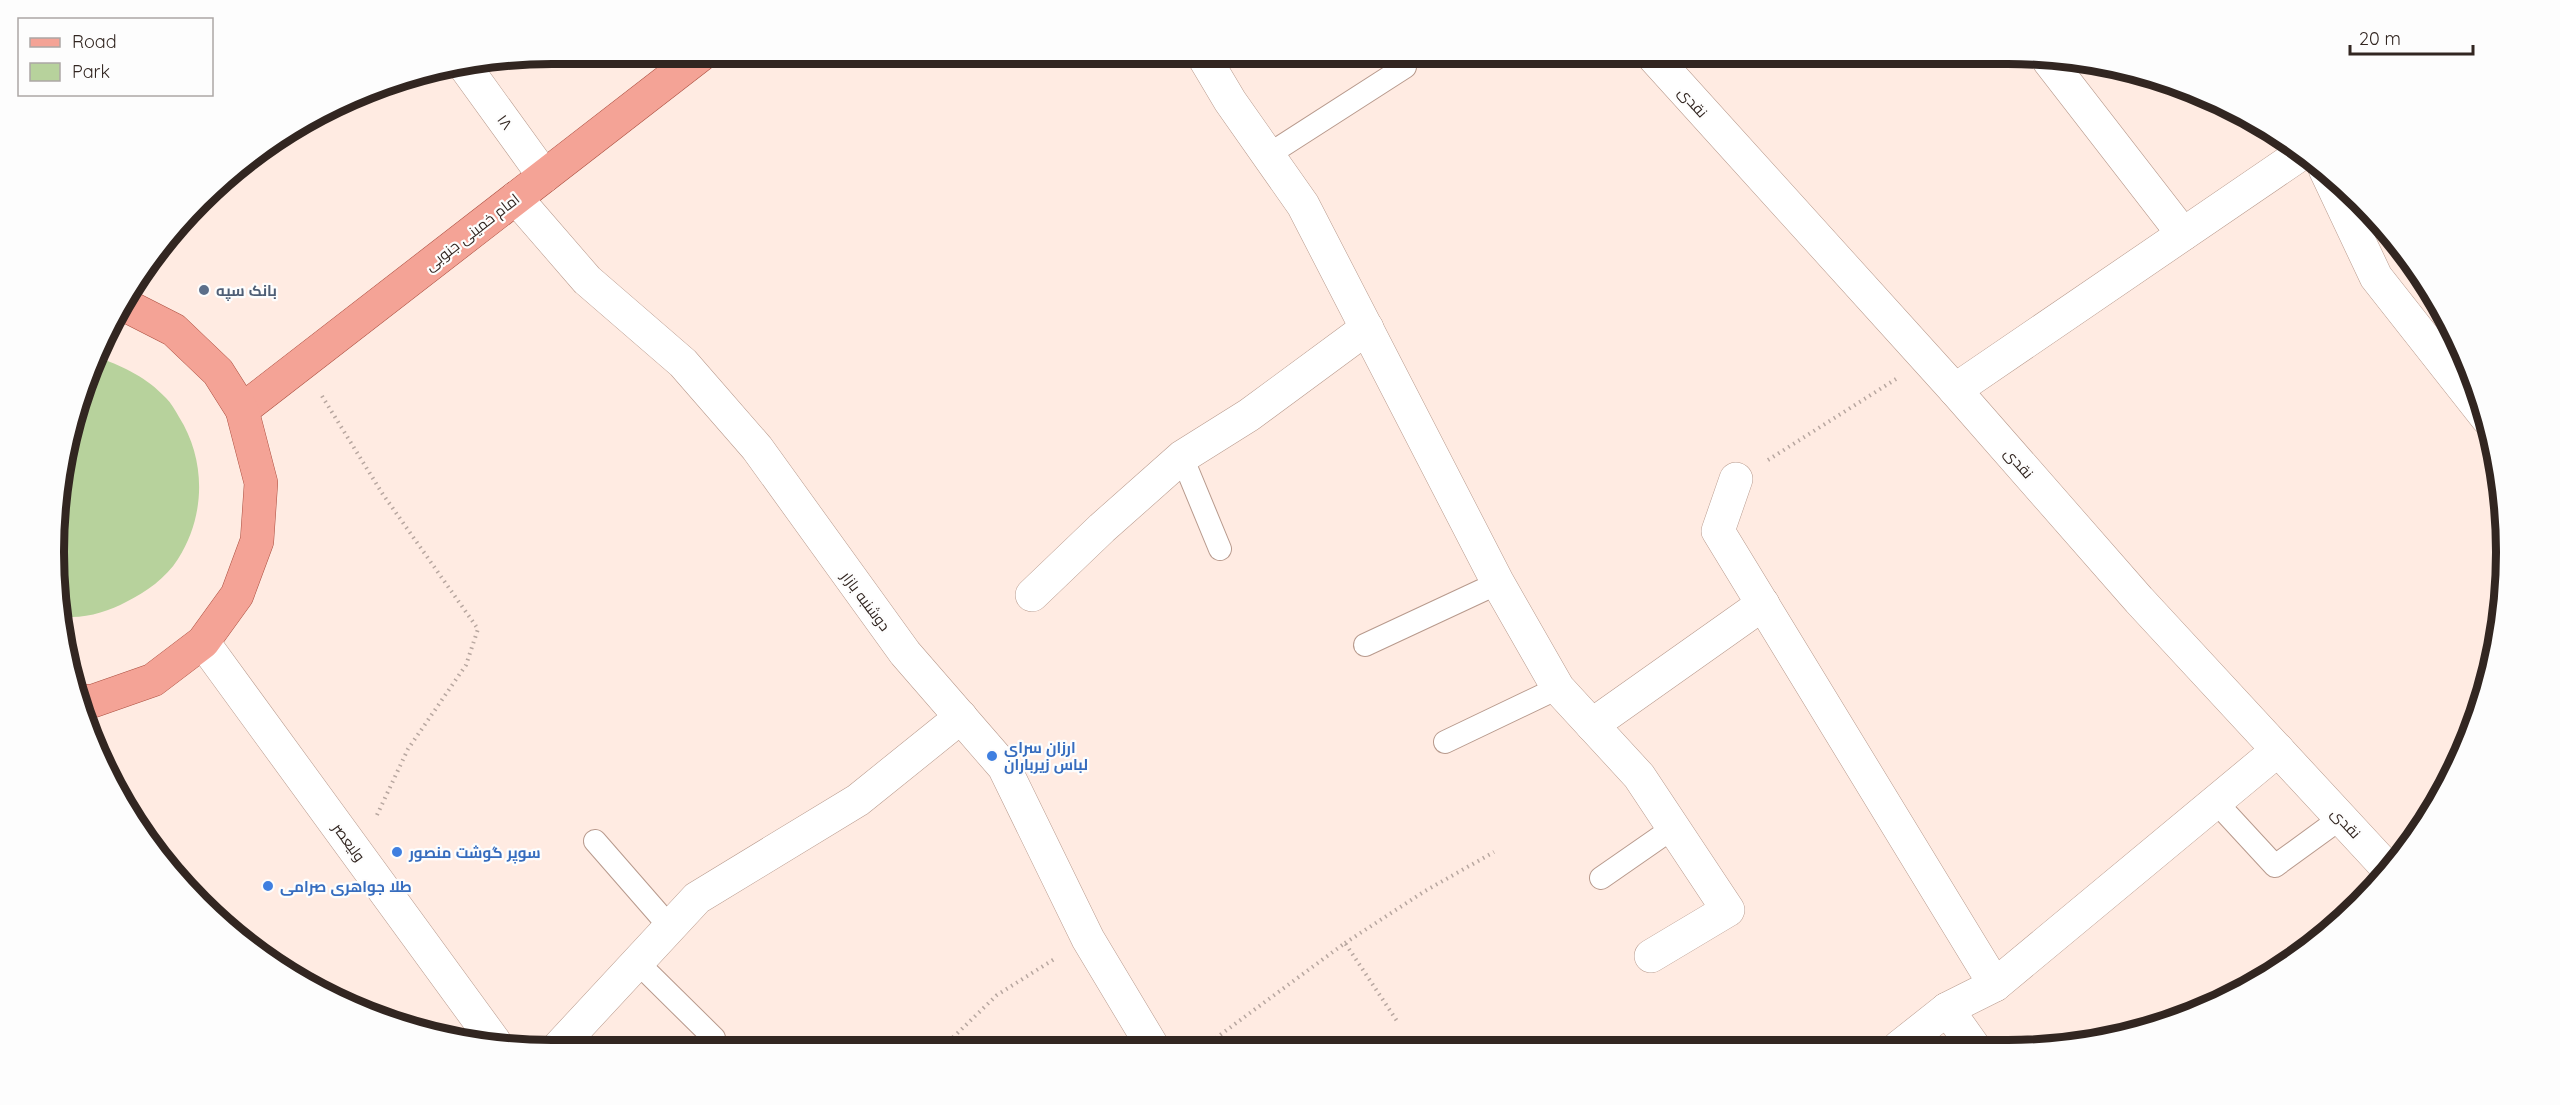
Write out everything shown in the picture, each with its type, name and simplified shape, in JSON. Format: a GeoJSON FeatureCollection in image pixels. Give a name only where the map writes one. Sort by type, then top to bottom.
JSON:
{"type":"FeatureCollection","features":[{"type":"Feature","properties":{"kind":"main road","name":"امام خمینی جنوبی"},"geometry":{"type":"LineString","coordinates":[[242,410],[689,64]]}},
{"type":"Feature","properties":{"kind":"main road"},"geometry":{"type":"LineString","coordinates":[[87,701],[153,680],[203,642],[237,595],[257,541],[261,483],[242,410],[218,372],[174,330],[130,308]]}},
{"type":"Feature","properties":{"kind":"street"},"geometry":{"type":"LineString","coordinates":[[1208,64],[1230,101],[1303,205],[1498,583],[1558,688],[1639,776],[1728,910],[1651,956]]}},
{"type":"Feature","properties":{"kind":"street","name":"نقدی"},"geometry":{"type":"LineString","coordinates":[[1660,64],[1955,390],[2139,600],[2383,864]]}},
{"type":"Feature","properties":{"kind":"street"},"geometry":{"type":"LineString","coordinates":[[2054,67],[2183,234]]}},
{"type":"Feature","properties":{"kind":"street","name":"۱۸"},"geometry":{"type":"LineString","coordinates":[[469,72],[544,176]]}},
{"type":"Feature","properties":{"kind":"street"},"geometry":{"type":"LineString","coordinates":[[1955,390],[2295,158]]}},
{"type":"Feature","properties":{"kind":"street"},"geometry":{"type":"LineString","coordinates":[[2336,192],[2376,277],[2470,397]]}},
{"type":"Feature","properties":{"kind":"street","name":"دوشنبه بازار"},"geometry":{"type":"LineString","coordinates":[[516,198],[587,280],[683,363],[757,448],[905,653],[1004,767],[1088,939],[1149,1040]]}},
{"type":"Feature","properties":{"kind":"street"},"geometry":{"type":"LineString","coordinates":[[1032,595],[1102,528],[1182,457],[1249,415],[1367,328]]}},
{"type":"Feature","properties":{"kind":"street"},"geometry":{"type":"LineString","coordinates":[[1736,479],[1718,531],[1995,985]]}},
{"type":"Feature","properties":{"kind":"street"},"geometry":{"type":"LineString","coordinates":[[1592,725],[1763,604]]}},
{"type":"Feature","properties":{"kind":"street","name":"ولیعصر"},"geometry":{"type":"LineString","coordinates":[[203,642],[492,1036]]}},
{"type":"Feature","properties":{"kind":"street"},"geometry":{"type":"LineString","coordinates":[[565,1040],[697,898],[858,800],[961,717]]}},
{"type":"Feature","properties":{"kind":"street"},"geometry":{"type":"LineString","coordinates":[[1908,1040],[1947,1009],[1995,985],[2278,750]]}},
{"type":"Feature","properties":{"kind":"street"},"geometry":{"type":"LineString","coordinates":[[1947,1009],[1969,1040]]}},
{"type":"Feature","properties":{"kind":"lane"},"geometry":{"type":"LineString","coordinates":[[1268,155],[1405,68]]}},
{"type":"Feature","properties":{"kind":"lane"},"geometry":{"type":"LineString","coordinates":[[1182,457],[1220,549]]}},
{"type":"Feature","properties":{"kind":"lane"},"geometry":{"type":"LineString","coordinates":[[1365,645],[1498,583]]}},
{"type":"Feature","properties":{"kind":"lane"},"geometry":{"type":"LineString","coordinates":[[1446,742],[1558,688]]}},
{"type":"Feature","properties":{"kind":"lane"},"geometry":{"type":"LineString","coordinates":[[2215,801],[2275,866],[2341,818]]}},
{"type":"Feature","properties":{"kind":"lane"},"geometry":{"type":"LineString","coordinates":[[1600,878],[1673,828]]}},
{"type":"Feature","properties":{"kind":"lane"},"geometry":{"type":"LineString","coordinates":[[595,841],[670,927]]}},
{"type":"Feature","properties":{"kind":"lane"},"geometry":{"type":"LineString","coordinates":[[638,962],[714,1038]]}},
{"type":"Feature","properties":{"kind":"path"},"geometry":{"type":"LineString","coordinates":[[1736,479],[1927,359]]}},
{"type":"Feature","properties":{"kind":"path"},"geometry":{"type":"LineString","coordinates":[[302,362],[382,493],[478,629],[466,665],[408,749],[359,855]]}},
{"type":"Feature","properties":{"kind":"path"},"geometry":{"type":"LineString","coordinates":[[1213,1040],[1345,944],[1425,891],[1494,852]]}},
{"type":"Feature","properties":{"kind":"path"},"geometry":{"type":"LineString","coordinates":[[950,1040],[997,994],[1088,939]]}},
{"type":"Feature","properties":{"kind":"path"},"geometry":{"type":"LineString","coordinates":[[1345,944],[1397,1021]]}},
{"type":"Feature","properties":{"kind":"green space"},"geometry":{"type":"Polygon","coordinates":[[[105,360],[143,379],[173,407],[188,434],[194,451],[198,469],[198,506],[194,524],[178,559],[155,584],[119,606],[69,617],[64,552],[69,489],[81,426],[105,360]]]}},
{"type":"Feature","properties":{"kind":"place","name":"بانک سپه"},"geometry":{"type":"Point","coordinates":[204,290]}},
{"type":"Feature","properties":{"kind":"place","name":"ارزان سرای لباس زیرباران"},"geometry":{"type":"Point","coordinates":[992,756]}},
{"type":"Feature","properties":{"kind":"place","name":"سوپر گوشت منصور"},"geometry":{"type":"Point","coordinates":[397,852]}},
{"type":"Feature","properties":{"kind":"place","name":"طلا جواهری صرامی"},"geometry":{"type":"Point","coordinates":[268,886]}}]}
